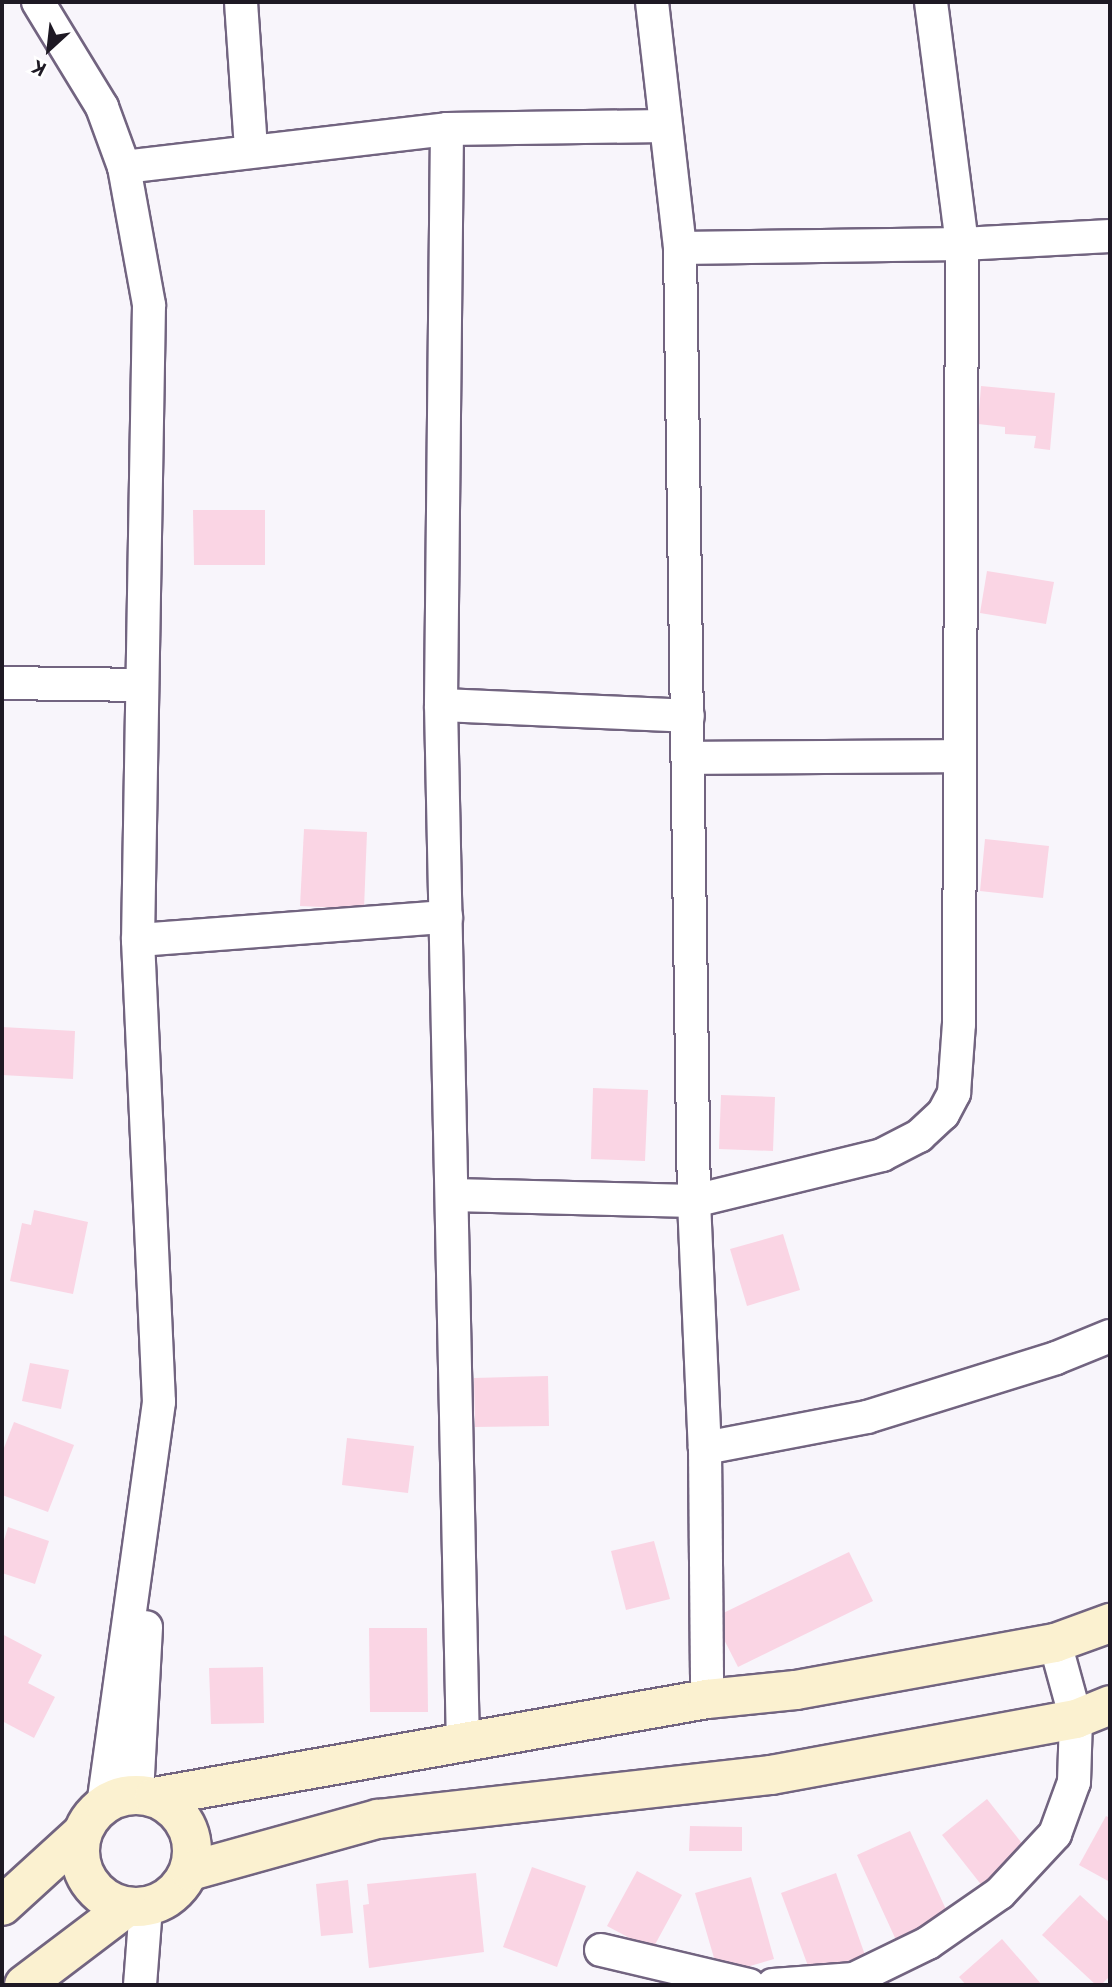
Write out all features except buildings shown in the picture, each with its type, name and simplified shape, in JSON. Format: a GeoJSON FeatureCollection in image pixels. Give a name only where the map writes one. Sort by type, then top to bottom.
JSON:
{"type":"FeatureCollection","features":[{"type":"Feature","properties":{"kind":"main road"},"geometry":{"type":"LineString","coordinates":[[2,1906],[119,1807],[707,1699],[796,1690],[1055,1643],[1110,1623]]}},
{"type":"Feature","properties":{"kind":"main road"},"geometry":{"type":"LineString","coordinates":[[190,1871],[378,1819],[771,1775],[1093,1712]]}},
{"type":"Feature","properties":{"kind":"main road"},"geometry":{"type":"LineString","coordinates":[[24,1985],[137,1907],[180,1888],[190,1871],[191,1834],[177,1811],[119,1807]]}},
{"type":"Feature","properties":{"kind":"main road"},"geometry":{"type":"LineString","coordinates":[[119,1807],[83,1870],[93,1887],[108,1900],[137,1907]]}},
{"type":"Feature","properties":{"kind":"street"},"geometry":{"type":"LineString","coordinates":[[38,2],[102,107],[124,167],[149,305],[138,940],[159,1402],[119,1807]]}},
{"type":"Feature","properties":{"kind":"street"},"geometry":{"type":"LineString","coordinates":[[241,2],[251,150]]}},
{"type":"Feature","properties":{"kind":"street"},"geometry":{"type":"LineString","coordinates":[[652,2],[664,126],[680,248],[694,1201],[705,1448],[707,1699]]}},
{"type":"Feature","properties":{"kind":"street"},"geometry":{"type":"LineString","coordinates":[[452,1195],[694,1201],[881,1155],[919,1136],[943,1114],[954,1093],[958,1059],[962,244],[931,2]]}},
{"type":"Feature","properties":{"kind":"street"},"geometry":{"type":"LineString","coordinates":[[124,167],[447,129],[664,126]]}},
{"type":"Feature","properties":{"kind":"street"},"geometry":{"type":"LineString","coordinates":[[447,129],[441,705],[463,1745]]}},
{"type":"Feature","properties":{"kind":"street"},"geometry":{"type":"LineString","coordinates":[[680,248],[962,244],[1110,236]]}},
{"type":"Feature","properties":{"kind":"street"},"geometry":{"type":"LineString","coordinates":[[2,683],[142,685]]}},
{"type":"Feature","properties":{"kind":"street"},"geometry":{"type":"LineString","coordinates":[[441,705],[688,716]]}},
{"type":"Feature","properties":{"kind":"street"},"geometry":{"type":"LineString","coordinates":[[689,758],[960,756]]}},
{"type":"Feature","properties":{"kind":"street"},"geometry":{"type":"LineString","coordinates":[[138,940],[446,917]]}},
{"type":"Feature","properties":{"kind":"street"},"geometry":{"type":"LineString","coordinates":[[705,1448],[867,1417],[1056,1358],[1110,1336]]}},
{"type":"Feature","properties":{"kind":"street"},"geometry":{"type":"LineString","coordinates":[[773,1985],[854,1979],[928,1943],[1000,1893],[1055,1834],[1074,1782],[1093,1712],[1055,1643]]}},
{"type":"Feature","properties":{"kind":"street"},"geometry":{"type":"LineString","coordinates":[[137,1907],[140,1985]]}},
{"type":"Feature","properties":{"kind":"street"},"geometry":{"type":"LineString","coordinates":[[601,1950],[749,1985]]}}]}
